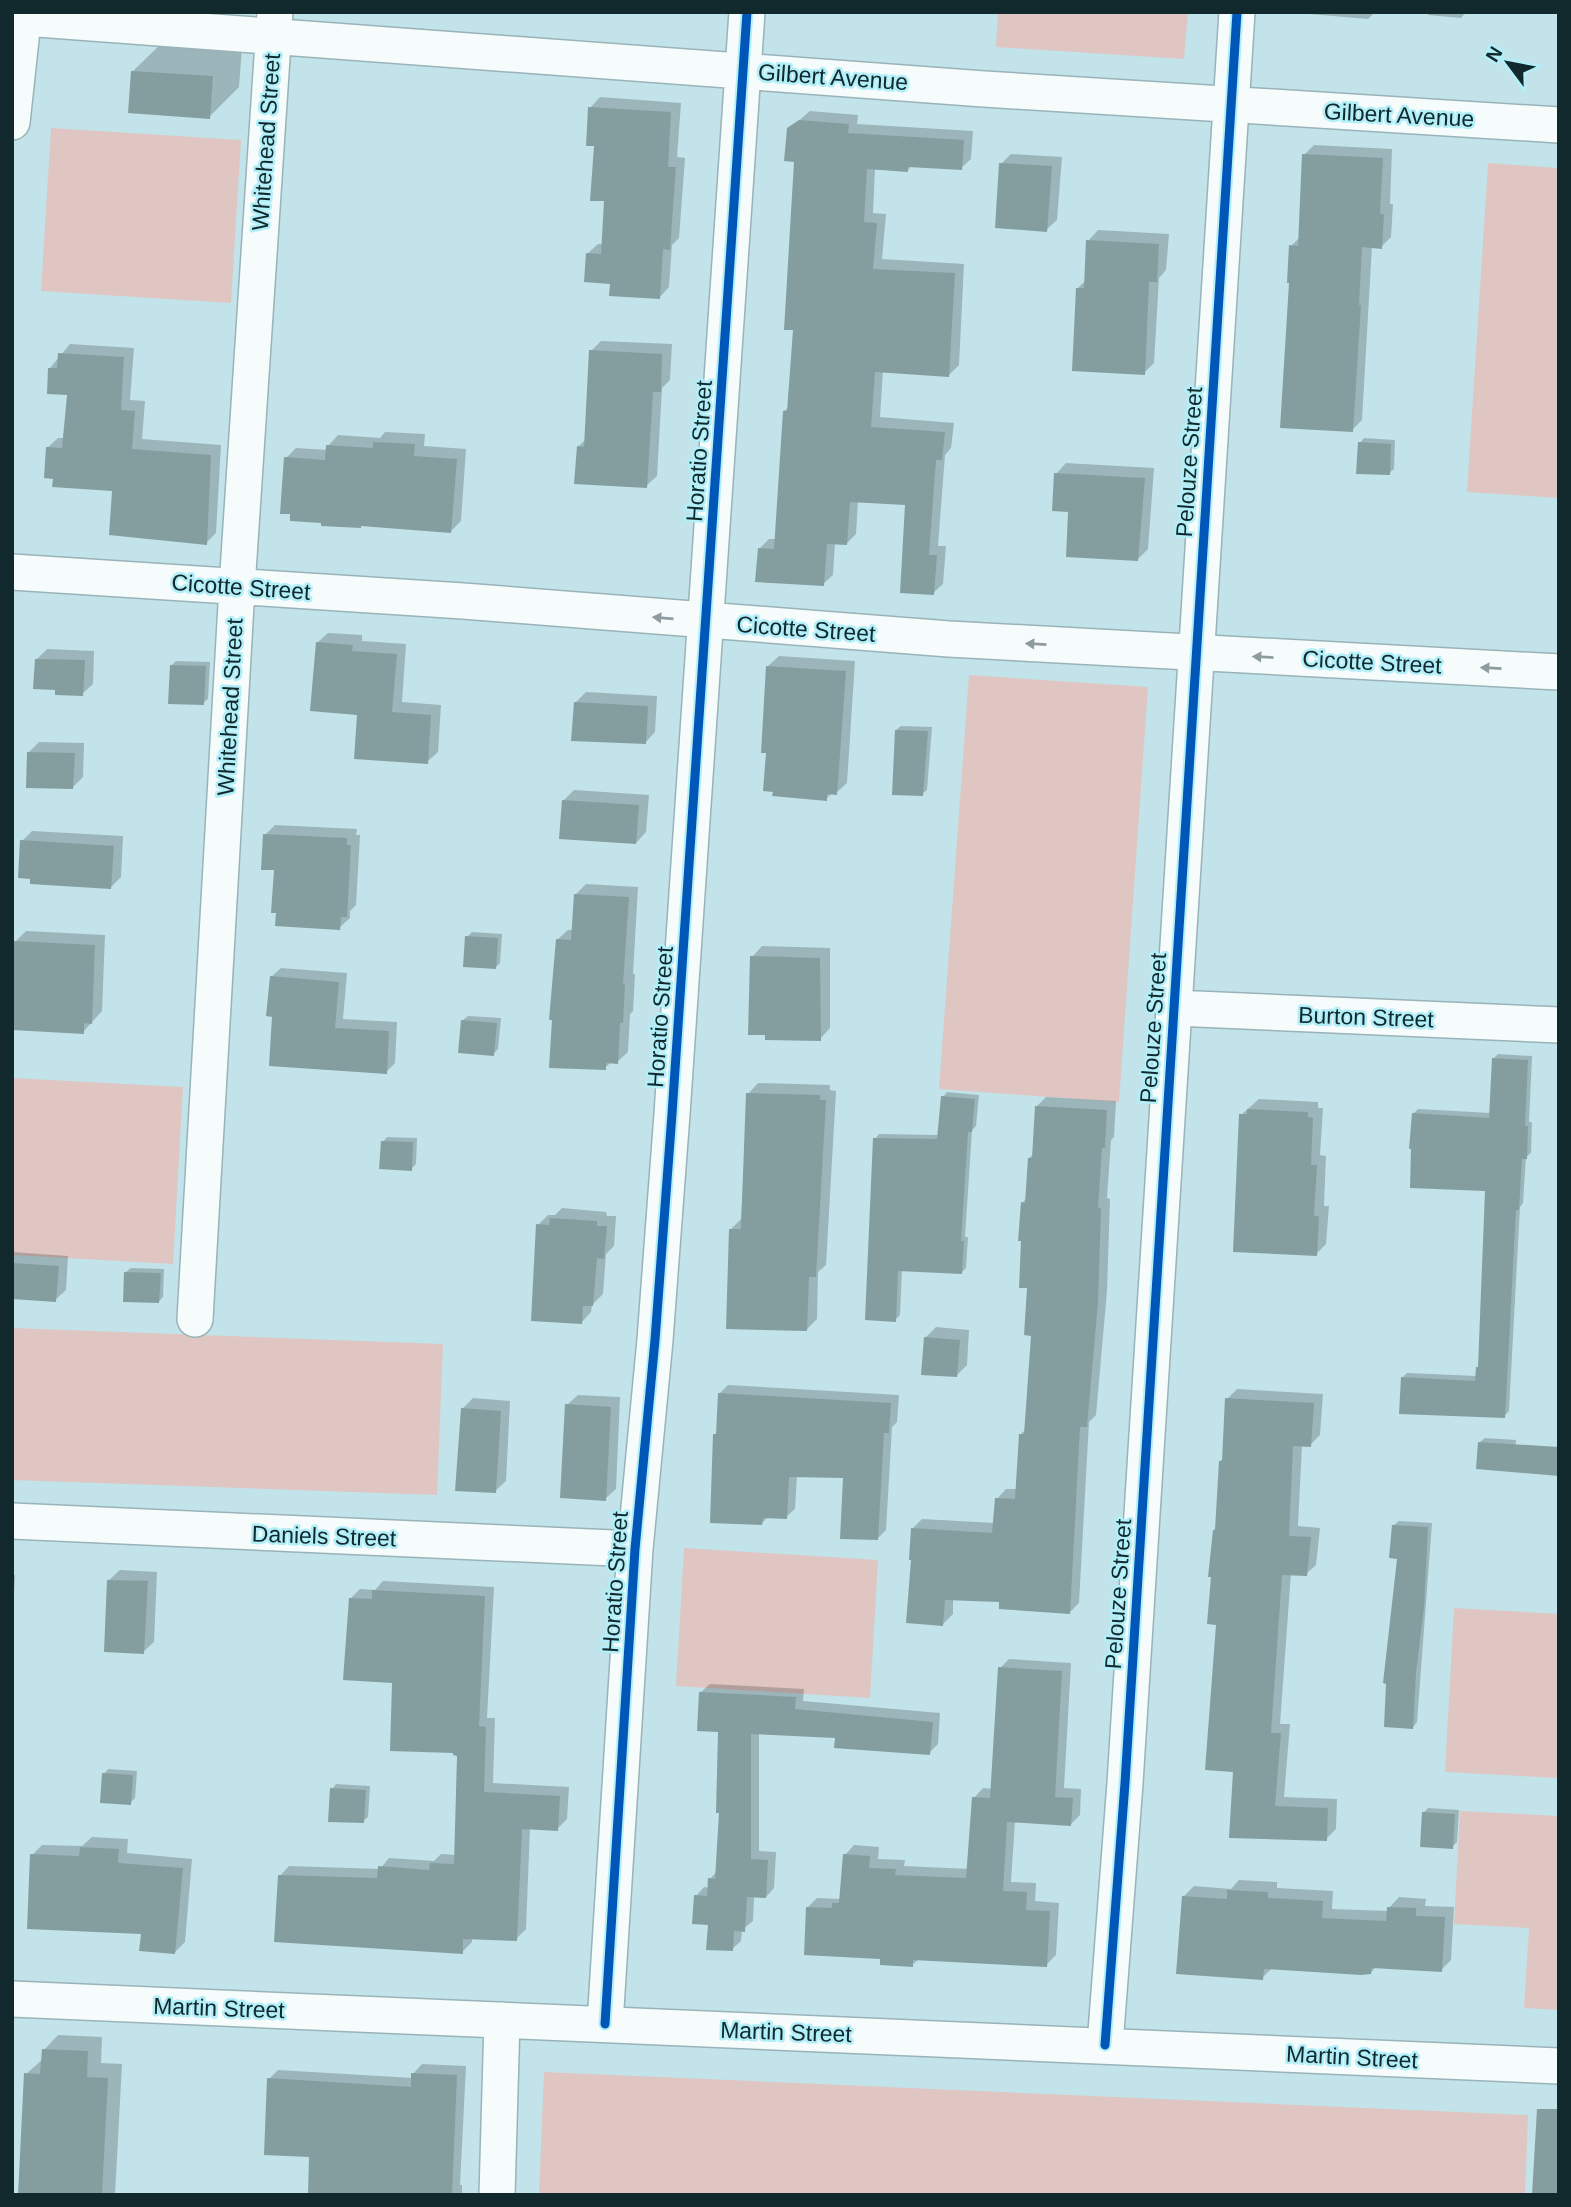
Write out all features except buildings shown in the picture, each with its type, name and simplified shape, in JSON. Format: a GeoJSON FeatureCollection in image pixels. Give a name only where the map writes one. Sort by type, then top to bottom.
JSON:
{"type":"FeatureCollection","features":[{"type":"Feature","properties":{"kind":"street","name":"Horatio Street"},"geometry":{"type":"LineString","coordinates":[[605,2024],[635,1549],[657,1313],[707,622],[747,12]]}},
{"type":"Feature","properties":{"kind":"street","name":"Pelouze Street"},"geometry":{"type":"LineString","coordinates":[[1105,2045],[1125,1783],[1237,12]]}},
{"type":"Feature","properties":{"kind":"street","name":"Gilbert Avenue"},"geometry":{"type":"LineString","coordinates":[[24,15],[274,24],[743,71],[1559,125]]}},
{"type":"Feature","properties":{"kind":"street"},"geometry":{"type":"LineString","coordinates":[[12,122],[24,15]]}},
{"type":"Feature","properties":{"kind":"street","name":"Whitehead Street"},"geometry":{"type":"LineString","coordinates":[[195,1319],[237,587],[274,24]]}},
{"type":"Feature","properties":{"kind":"street","name":"Cicotte Street"},"geometry":{"type":"LineString","coordinates":[[12,572],[463,601],[707,622],[1197,653],[1559,672]]}},
{"type":"Feature","properties":{"kind":"street","name":"Burton Street"},"geometry":{"type":"LineString","coordinates":[[1174,1008],[1559,1025]]}},
{"type":"Feature","properties":{"kind":"street","name":"Daniels Street"},"geometry":{"type":"LineString","coordinates":[[12,1521],[635,1549]]}},
{"type":"Feature","properties":{"kind":"street","name":"Martin Street"},"geometry":{"type":"LineString","coordinates":[[12,1999],[1559,2066]]}},
{"type":"Feature","properties":{"kind":"street"},"geometry":{"type":"LineString","coordinates":[[497,2195],[502,2020]]}},
{"type":"Feature","properties":{"kind":"shaded area"},"geometry":{"type":"Polygon","coordinates":[[[998,12],[1188,12],[1184,59],[996,47],[998,12]]]}},
{"type":"Feature","properties":{"kind":"shaded area"},"geometry":{"type":"Polygon","coordinates":[[[51,128],[241,140],[231,303],[41,291],[51,128]]]}},
{"type":"Feature","properties":{"kind":"shaded area"},"geometry":{"type":"Polygon","coordinates":[[[1488,163],[1559,168],[1559,498],[1467,492],[1488,163]]]}},
{"type":"Feature","properties":{"kind":"shaded area"},"geometry":{"type":"Polygon","coordinates":[[[969,675],[1148,687],[1119,1102],[939,1089],[969,675]]]}},
{"type":"Feature","properties":{"kind":"shaded area"},"geometry":{"type":"Polygon","coordinates":[[[12,1078],[183,1087],[173,1264],[12,1255],[12,1078]]]}},
{"type":"Feature","properties":{"kind":"shaded area"},"geometry":{"type":"Polygon","coordinates":[[[12,1328],[443,1344],[437,1495],[12,1480],[12,1328]]]}},
{"type":"Feature","properties":{"kind":"shaded area"},"geometry":{"type":"Polygon","coordinates":[[[684,1548],[878,1560],[870,1698],[676,1686],[684,1548]]]}},
{"type":"Feature","properties":{"kind":"shaded area"},"geometry":{"type":"Polygon","coordinates":[[[1454,1608],[1559,1614],[1559,1778],[1445,1772],[1454,1608]]]}},
{"type":"Feature","properties":{"kind":"shaded area"},"geometry":{"type":"Polygon","coordinates":[[[1460,1811],[1559,1816],[1559,2010],[1524,2008],[1529,1928],[1454,1924],[1460,1811]]]}},
{"type":"Feature","properties":{"kind":"shaded area"},"geometry":{"type":"Polygon","coordinates":[[[544,2072],[1528,2115],[1525,2195],[539,2195],[544,2072]]]}},
{"type":"Feature","properties":{"kind":"cycle path"},"geometry":{"type":"LineString","coordinates":[[605,2024],[635,1549],[655,1340],[672,1114],[747,12]]}},
{"type":"Feature","properties":{"kind":"cycle path"},"geometry":{"type":"LineString","coordinates":[[1105,2045],[1125,1783],[1237,12]]}}]}
